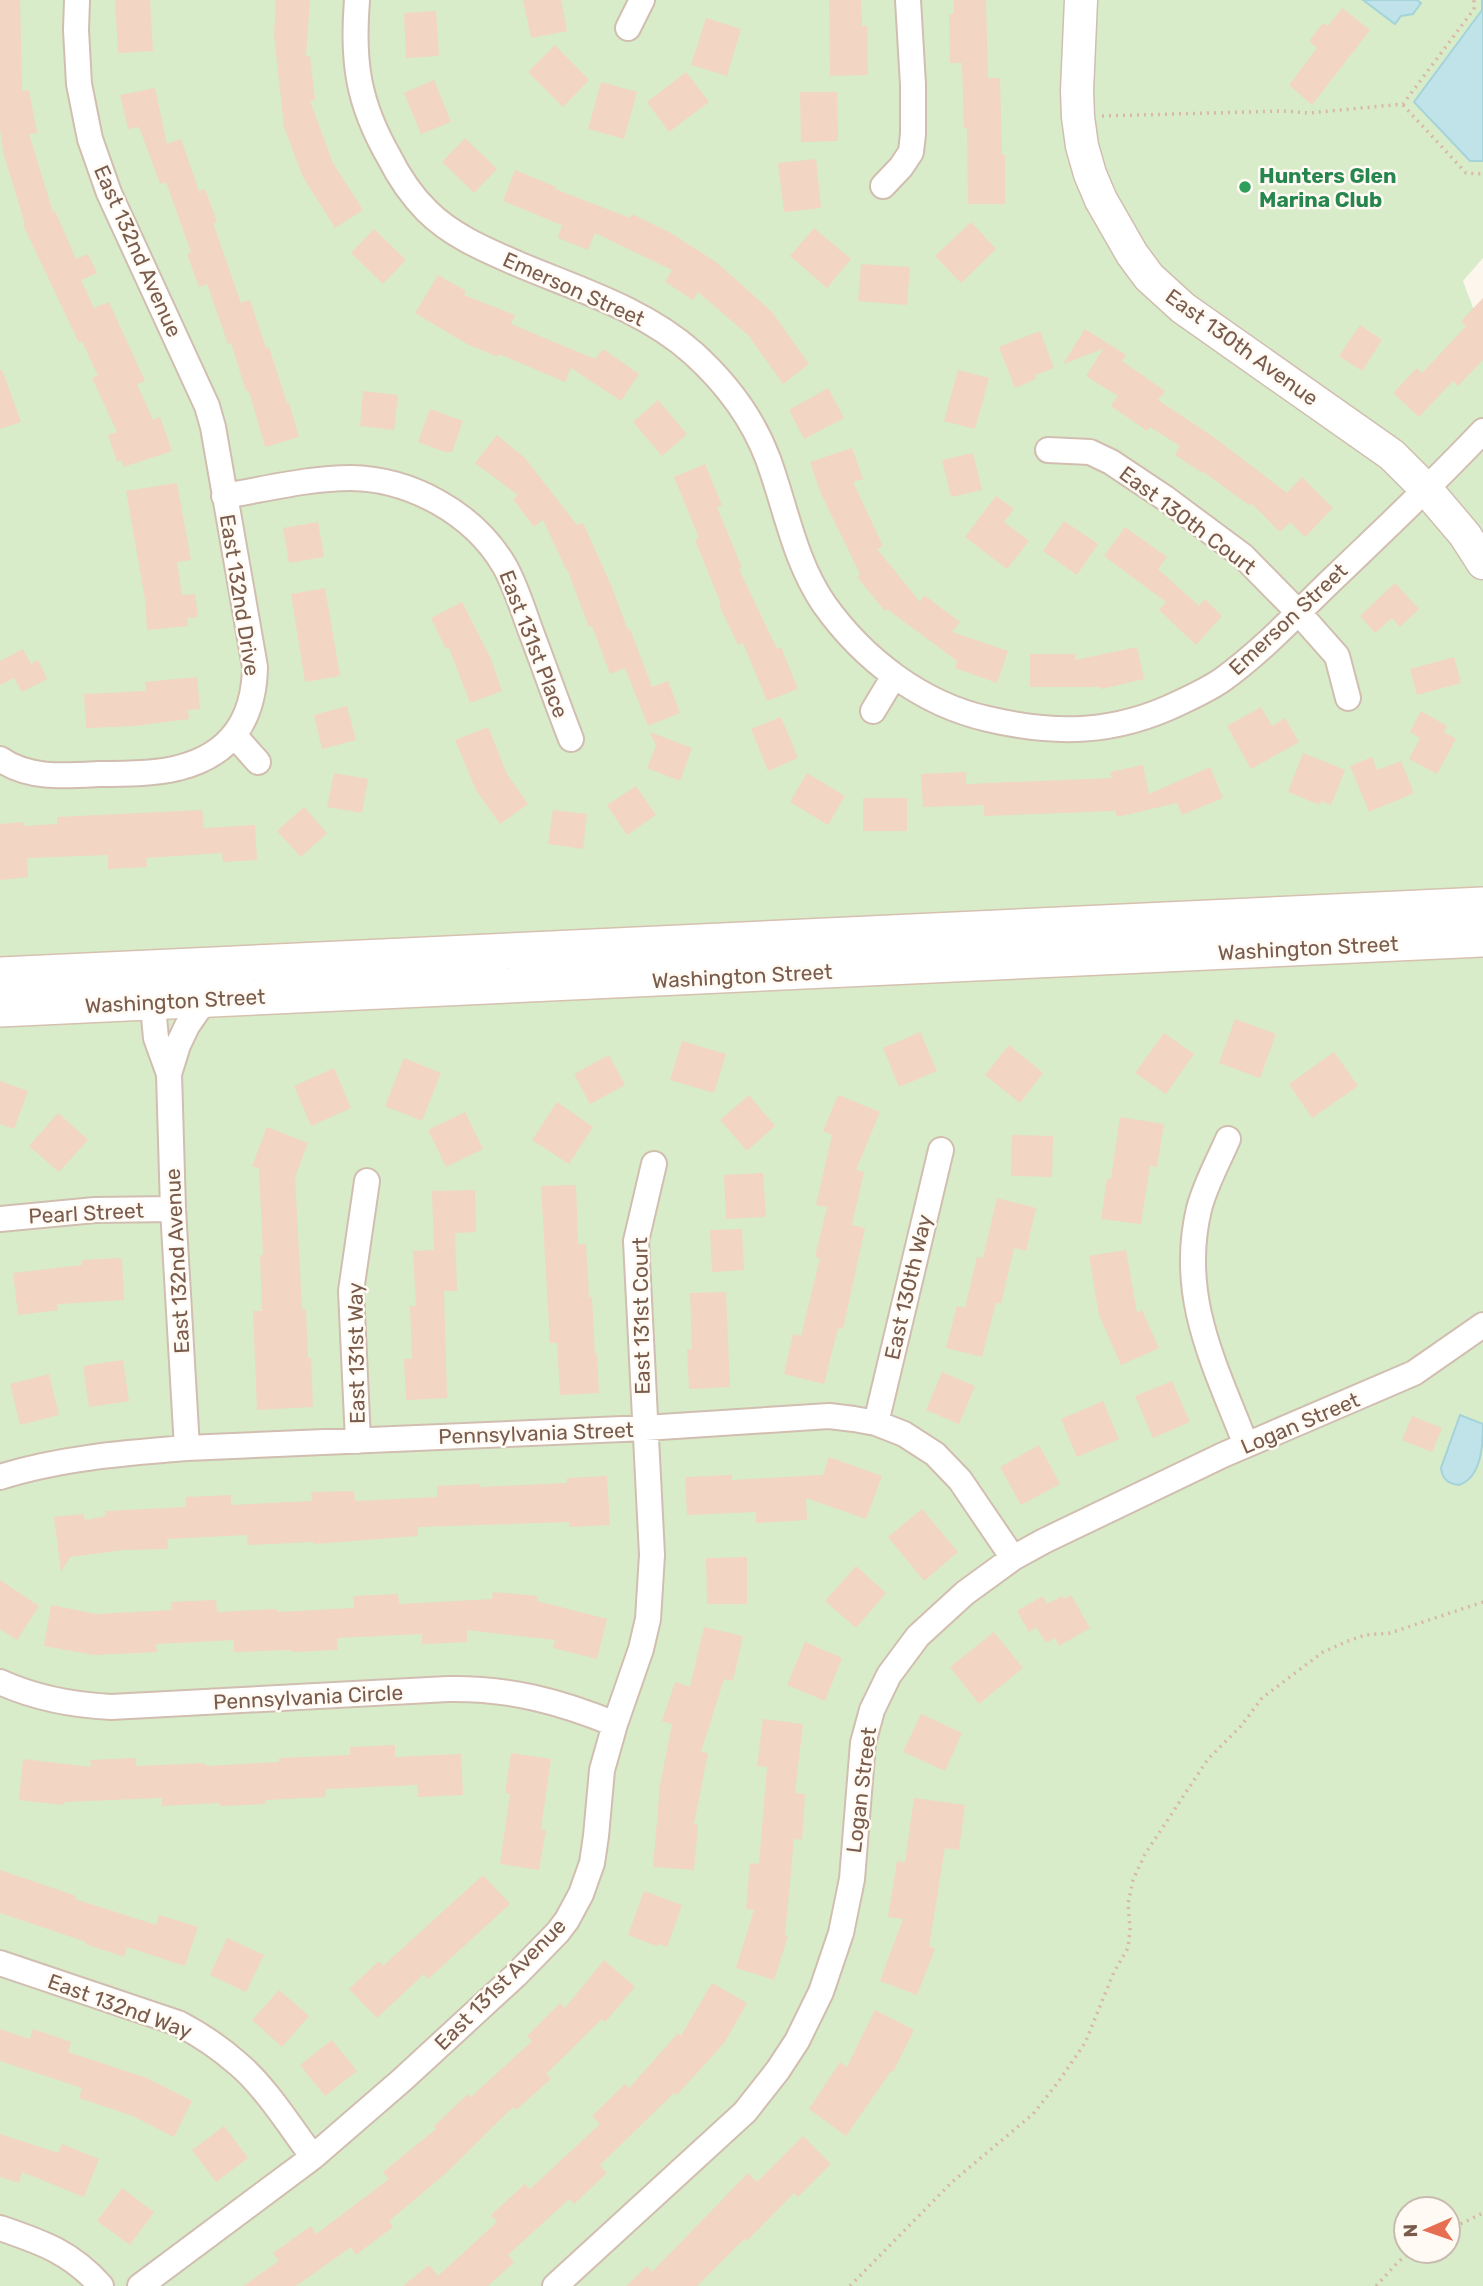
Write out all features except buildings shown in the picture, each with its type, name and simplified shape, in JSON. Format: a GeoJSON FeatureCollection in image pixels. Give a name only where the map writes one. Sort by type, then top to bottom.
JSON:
{"type":"FeatureCollection","features":[{"type":"Feature","properties":{"kind":"main road","name":"Washington Street"},"geometry":{"type":"LineString","coordinates":[[0,975],[1483,905]]}},
{"type":"Feature","properties":{"kind":"main road","name":"Washington Street"},"geometry":{"type":"LineString","coordinates":[[0,1009],[1483,939]]}},
{"type":"Feature","properties":{"kind":"street","name":"East 132nd Avenue"},"geometry":{"type":"LineString","coordinates":[[77,0],[79,84],[90,139],[109,193],[207,406],[214,427],[224,496]]}},
{"type":"Feature","properties":{"kind":"street","name":"Emerson Street"},"geometry":{"type":"LineString","coordinates":[[357,0],[356,73],[364,104],[377,137],[402,181],[427,211],[467,241],[625,309],[662,329],[693,353],[736,401],[754,430],[769,461],[797,555],[823,602],[869,655],[894,676],[926,696],[960,711],[1016,726],[1059,730],[1117,726],[1161,712],[1219,682],[1255,654],[1426,489],[1483,430]]}},
{"type":"Feature","properties":{"kind":"street"},"geometry":{"type":"LineString","coordinates":[[628,28],[642,0]]}},
{"type":"Feature","properties":{"kind":"street"},"geometry":{"type":"LineString","coordinates":[[883,186],[911,152],[913,85],[908,0]]}},
{"type":"Feature","properties":{"kind":"street","name":"East 130th Avenue"},"geometry":{"type":"LineString","coordinates":[[1081,0],[1077,117],[1082,146],[1101,200],[1132,254],[1149,276],[1183,308],[1392,455],[1426,489],[1465,535],[1483,563]]}},
{"type":"Feature","properties":{"kind":"street","name":"East 130th Court"},"geometry":{"type":"LineString","coordinates":[[1048,450],[1090,452],[1122,469],[1244,556],[1337,656],[1348,698]]}},
{"type":"Feature","properties":{"kind":"street","name":"East 131st Place"},"geometry":{"type":"LineString","coordinates":[[224,496],[317,481],[360,479],[406,487],[464,519],[494,550],[512,582],[571,739]]}},
{"type":"Feature","properties":{"kind":"street","name":"East 132nd Drive"},"geometry":{"type":"LineString","coordinates":[[0,759],[10,766],[35,773],[61,776],[178,769],[214,753],[234,736],[249,712],[255,667],[224,496]]}},
{"type":"Feature","properties":{"kind":"street"},"geometry":{"type":"LineString","coordinates":[[873,710],[894,676]]}},
{"type":"Feature","properties":{"kind":"street"},"geometry":{"type":"LineString","coordinates":[[234,736],[258,762]]}},
{"type":"Feature","properties":{"kind":"street","name":"East 132nd Avenue"},"geometry":{"type":"LineString","coordinates":[[150,968],[156,1038],[169,1074],[173,1209],[187,1448]]}},
{"type":"Feature","properties":{"kind":"street","name":"East 132nd Avenue"},"geometry":{"type":"LineString","coordinates":[[169,1074],[187,1026],[210,999]]}},
{"type":"Feature","properties":{"kind":"street"},"geometry":{"type":"LineString","coordinates":[[1228,1139],[1200,1207],[1195,1233],[1193,1282],[1202,1332],[1246,1445]]}},
{"type":"Feature","properties":{"kind":"street","name":"East 130th Way"},"geometry":{"type":"LineString","coordinates":[[876,1423],[941,1150]]}},
{"type":"Feature","properties":{"kind":"street","name":"East 131st Court"},"geometry":{"type":"LineString","coordinates":[[645,1428],[636,1241],[654,1164]]}},
{"type":"Feature","properties":{"kind":"street","name":"East 131st Way"},"geometry":{"type":"LineString","coordinates":[[358,1441],[351,1291],[366,1181]]}},
{"type":"Feature","properties":{"kind":"street","name":"Pearl Street"},"geometry":{"type":"LineString","coordinates":[[0,1219],[95,1210],[173,1209]]}},
{"type":"Feature","properties":{"kind":"street","name":"Logan Street"},"geometry":{"type":"LineString","coordinates":[[555,2286],[745,2112],[797,2041],[821,1992],[841,1933],[852,1880],[863,1743],[872,1710],[889,1675],[918,1636],[965,1593],[1013,1558],[1096,1515],[1246,1445],[1414,1373],[1483,1325]]}},
{"type":"Feature","properties":{"kind":"street","name":"Pennsylvania Street"},"geometry":{"type":"LineString","coordinates":[[0,1477],[72,1462],[187,1448],[645,1428],[829,1416],[876,1423],[904,1434],[927,1448],[960,1480],[1013,1558]]}},
{"type":"Feature","properties":{"kind":"street","name":"East 131st Avenue"},"geometry":{"type":"LineString","coordinates":[[140,2286],[313,2157],[516,1975],[567,1920],[581,1894],[592,1863],[602,1770],[648,1619],[652,1555],[645,1428]]}},
{"type":"Feature","properties":{"kind":"street","name":"Pennsylvania Circle"},"geometry":{"type":"LineString","coordinates":[[0,1682],[64,1703],[111,1707],[448,1689],[498,1690],[546,1700],[615,1724]]}},
{"type":"Feature","properties":{"kind":"street","name":"East 132nd Way"},"geometry":{"type":"LineString","coordinates":[[0,1963],[178,2023],[202,2036],[239,2064],[313,2157]]}},
{"type":"Feature","properties":{"kind":"street"},"geometry":{"type":"LineString","coordinates":[[0,2228],[73,2259],[101,2286]]}},
{"type":"Feature","properties":{"kind":"path"},"geometry":{"type":"LineString","coordinates":[[1100,116],[1283,111],[1309,113],[1403,104],[1474,9],[1474,0]]}},
{"type":"Feature","properties":{"kind":"path"},"geometry":{"type":"LineString","coordinates":[[1403,104],[1466,173],[1483,174]]}},
{"type":"Feature","properties":{"kind":"path"},"geometry":{"type":"LineString","coordinates":[[850,2286],[951,2183],[1033,2114],[1059,2081],[1085,2043],[1114,1972],[1128,1948],[1128,1904],[1133,1880],[1145,1854],[1208,1759],[1241,1726],[1262,1698],[1323,1653],[1348,1641],[1365,1635],[1390,1633],[1483,1602]]}},
{"type":"Feature","properties":{"kind":"path"},"geometry":{"type":"LineString","coordinates":[[1462,2223],[1483,2213]]}},
{"type":"Feature","properties":{"kind":"path"},"geometry":{"type":"LineString","coordinates":[[1376,2286],[1395,2265]]}},
{"type":"Feature","properties":{"kind":"green space"},"geometry":{"type":"Polygon","coordinates":[[[0,0],[1483,0],[1483,258],[1463,281],[1483,334],[1483,2286],[0,2286],[0,0]]]}},
{"type":"Feature","properties":{"kind":"water"},"geometry":{"type":"Polygon","coordinates":[[[1363,0],[1417,0],[1421,3],[1413,14],[1401,16],[1395,24],[1363,0]]]}},
{"type":"Feature","properties":{"kind":"water"},"geometry":{"type":"Polygon","coordinates":[[[1482,0],[1483,161],[1470,161],[1414,102],[1482,10],[1482,0]]]}},
{"type":"Feature","properties":{"kind":"water"},"geometry":{"type":"Polygon","coordinates":[[[1460,1415],[1483,1424],[1483,1432],[1477,1467],[1467,1481],[1459,1485],[1446,1480],[1441,1468],[1460,1415]]]}},
{"type":"Feature","properties":{"kind":"place","name":"Hunters Glen Marina Club"},"geometry":{"type":"Point","coordinates":[1245,187]}}]}
